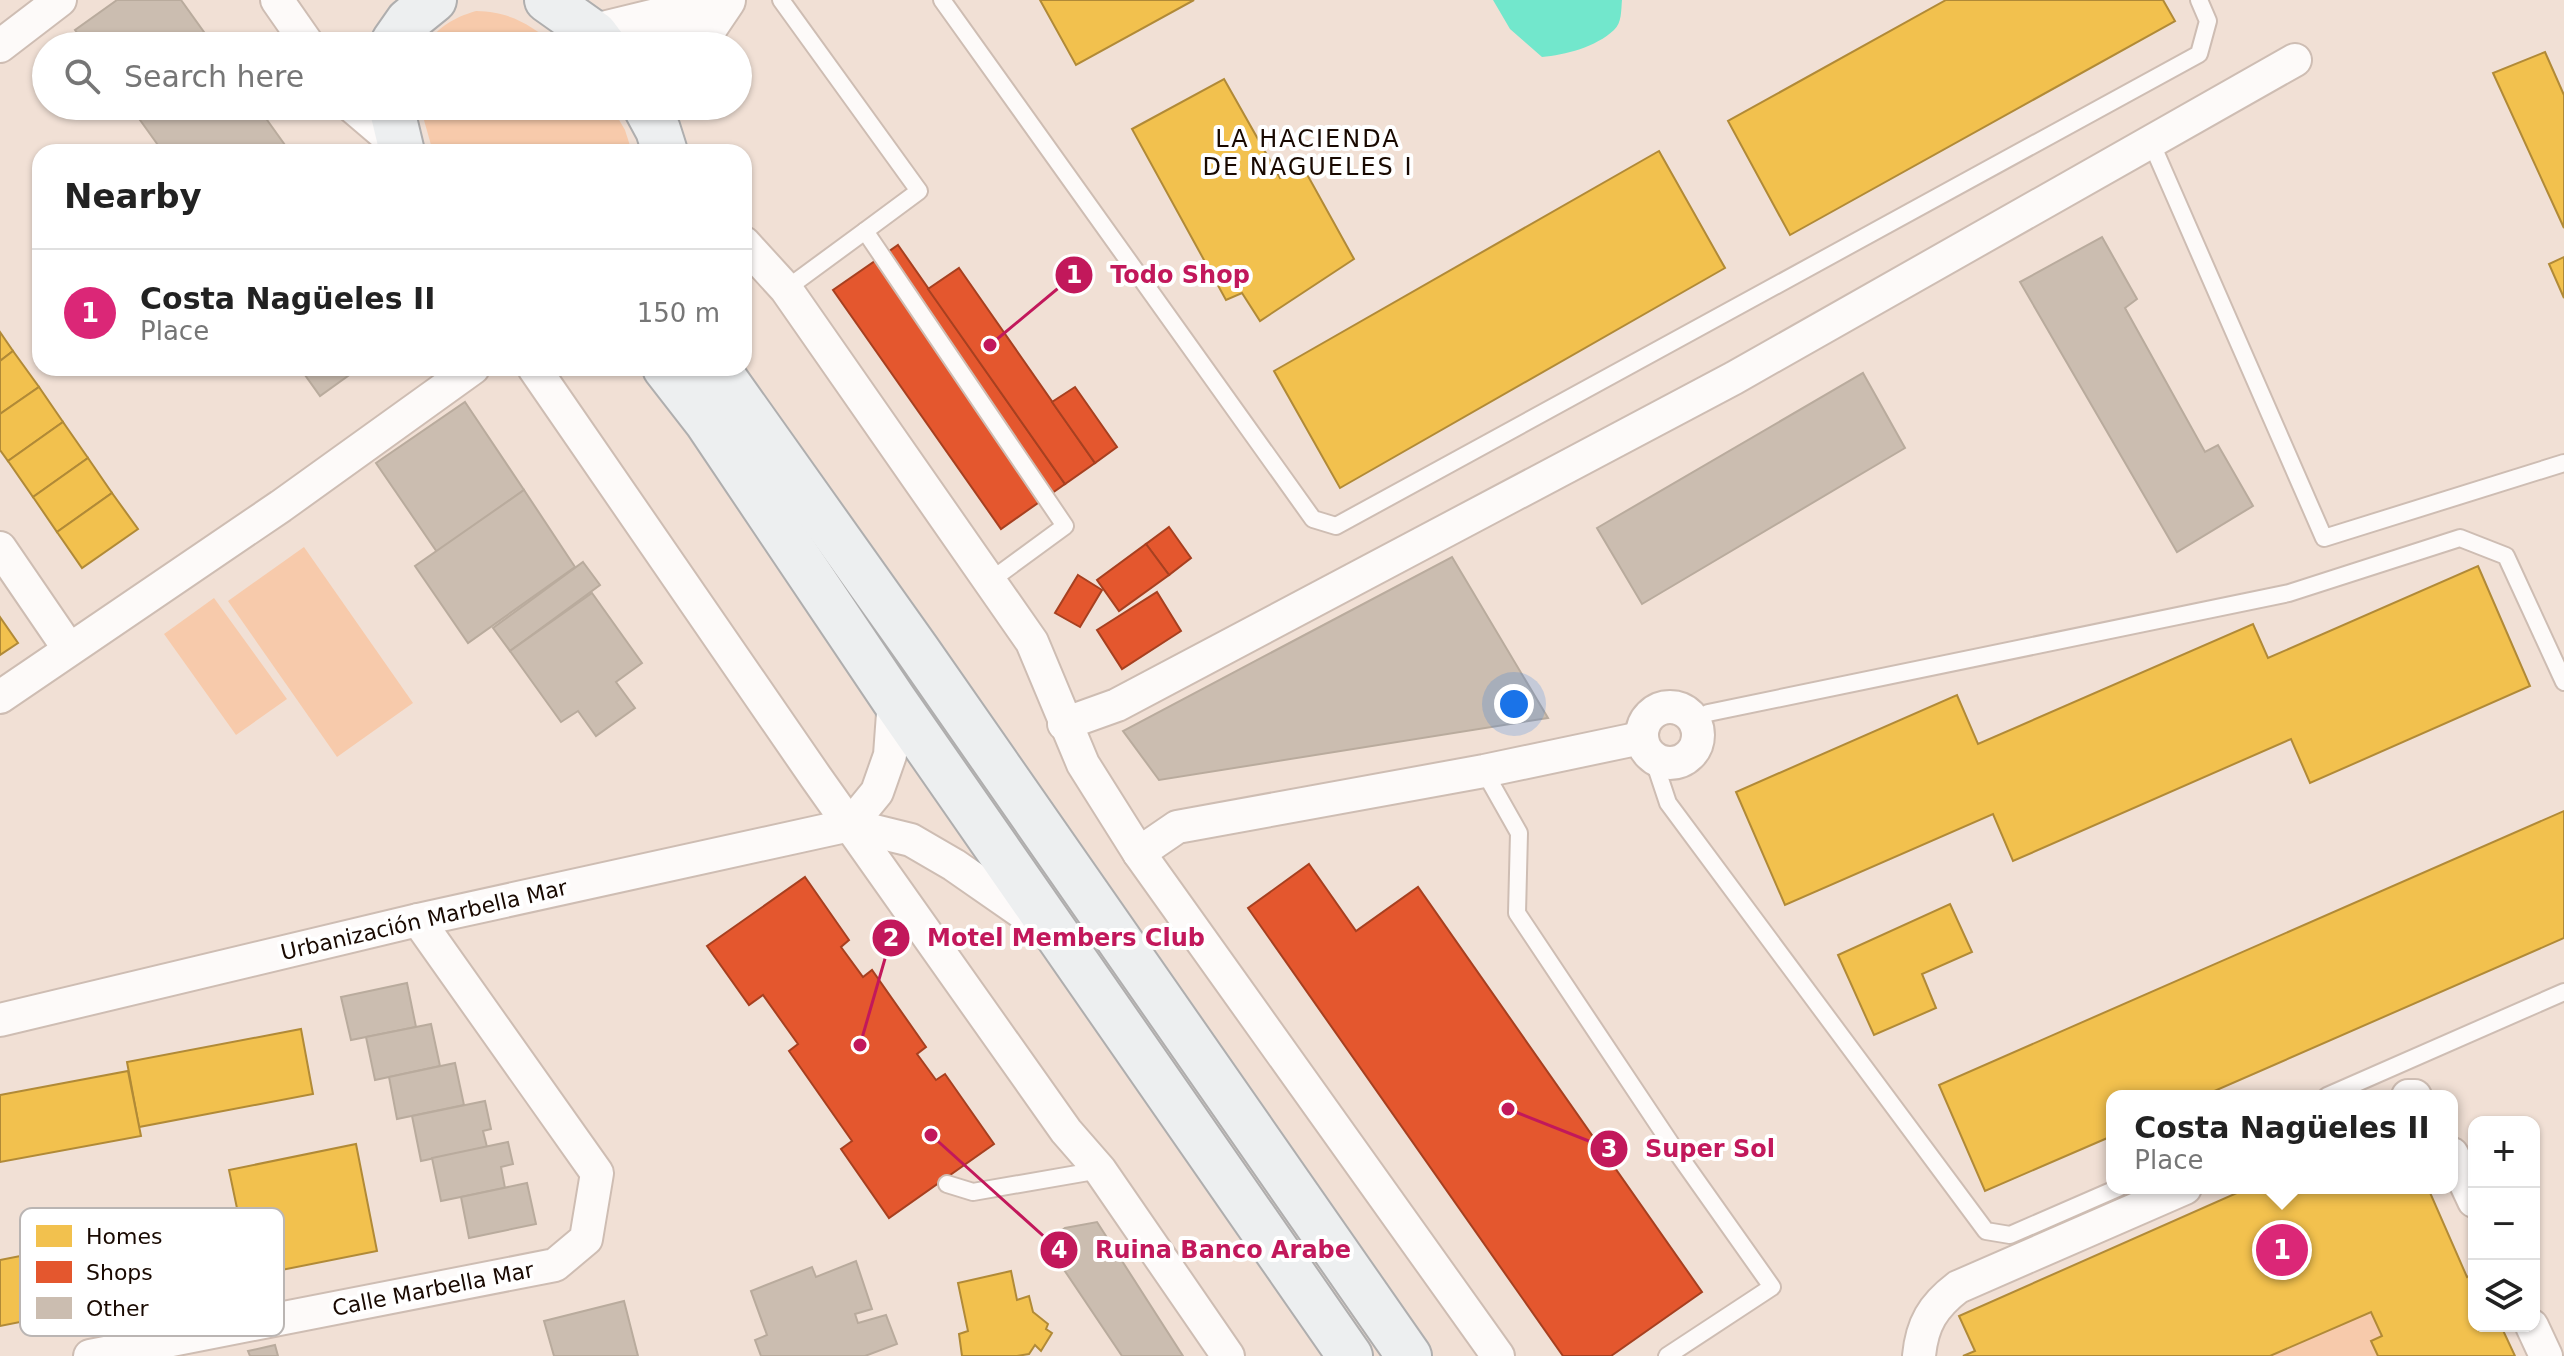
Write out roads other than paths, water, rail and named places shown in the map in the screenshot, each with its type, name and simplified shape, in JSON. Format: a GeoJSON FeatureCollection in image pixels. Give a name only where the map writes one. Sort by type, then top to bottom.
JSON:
{"type":"FeatureCollection","features":[{"type":"Feature","properties":{"kind":"main road"},"geometry":{"type":"LineString","coordinates":[[393,29],[434,0]]}},
{"type":"Feature","properties":{"kind":"main road"},"geometry":{"type":"LineString","coordinates":[[547,0],[589,32]]}},
{"type":"Feature","properties":{"kind":"main road"},"geometry":{"type":"LineString","coordinates":[[671,376],[707,422],[894,700],[1350,1356]]}},
{"type":"Feature","properties":{"kind":"main road"},"geometry":{"type":"LineString","coordinates":[[723,376],[1409,1356]]}},
{"type":"Feature","properties":{"kind":"street"},"geometry":{"type":"LineString","coordinates":[[0,46],[60,0]]}},
{"type":"Feature","properties":{"kind":"street"},"geometry":{"type":"LineString","coordinates":[[277,0],[299,32]]}},
{"type":"Feature","properties":{"kind":"street"},"geometry":{"type":"LineString","coordinates":[[623,32],[706,0]]}},
{"type":"Feature","properties":{"kind":"street"},"geometry":{"type":"LineString","coordinates":[[703,32],[725,0]]}},
{"type":"Feature","properties":{"kind":"street"},"geometry":{"type":"LineString","coordinates":[[1064,724],[1117,705],[1734,378],[2295,60]]}},
{"type":"Feature","properties":{"kind":"street"},"geometry":{"type":"LineString","coordinates":[[374,120],[397,135]]}},
{"type":"Feature","properties":{"kind":"street"},"geometry":{"type":"LineString","coordinates":[[752,252],[786,289],[1032,642],[1083,764],[1139,853],[1498,1356]]}},
{"type":"Feature","properties":{"kind":"street"},"geometry":{"type":"LineString","coordinates":[[0,697],[281,506],[462,376]]}},
{"type":"Feature","properties":{"kind":"street"},"geometry":{"type":"LineString","coordinates":[[535,376],[1066,1131],[1100,1170],[1228,1356]]}},
{"type":"Feature","properties":{"kind":"street"},"geometry":{"type":"LineString","coordinates":[[0,548],[69,649]]}},
{"type":"Feature","properties":{"kind":"street"},"geometry":{"type":"LineString","coordinates":[[850,825],[877,792],[886,767],[894,729],[894,700]]}},
{"type":"Feature","properties":{"kind":"street"},"geometry":{"type":"LineString","coordinates":[[1139,853],[1177,827],[1484,771],[1647,748],[1672,764],[1690,755],[1698,738],[1695,722],[1681,709],[1661,707],[1646,719],[1642,728],[1647,748]]}},
{"type":"Feature","properties":{"kind":"street","name":"Urbanización Marbella Mar"},"geometry":{"type":"LineString","coordinates":[[0,1020],[418,920],[850,825],[911,840],[954,865],[1059,938]]}},
{"type":"Feature","properties":{"kind":"street","name":"Calle Marbella Mar"},"geometry":{"type":"LineString","coordinates":[[284,1318],[555,1265],[586,1239],[597,1173],[418,920]]}},
{"type":"Feature","properties":{"kind":"street"},"geometry":{"type":"LineString","coordinates":[[2458,1167],[2468,1188]]}},
{"type":"Feature","properties":{"kind":"street"},"geometry":{"type":"LineString","coordinates":[[1919,1356],[1926,1320],[1938,1303],[1958,1287],[2171,1194]]}},
{"type":"Feature","properties":{"kind":"street"},"geometry":{"type":"LineString","coordinates":[[2535,1332],[2546,1356]]}},
{"type":"Feature","properties":{"kind":"street","name":"Calle Marbella Mar"},"geometry":{"type":"LineString","coordinates":[[90,1356],[192,1336]]}},
{"type":"Feature","properties":{"kind":"lane"},"geometry":{"type":"LineString","coordinates":[[781,0],[919,191],[786,289]]}},
{"type":"Feature","properties":{"kind":"lane"},"geometry":{"type":"LineString","coordinates":[[942,0],[1313,519],[1336,526],[2199,54],[2208,21],[2199,0]]}},
{"type":"Feature","properties":{"kind":"lane"},"geometry":{"type":"LineString","coordinates":[[2151,142],[2324,538],[2564,463]]}},
{"type":"Feature","properties":{"kind":"lane"},"geometry":{"type":"LineString","coordinates":[[865,231],[1065,526],[990,581]]}},
{"type":"Feature","properties":{"kind":"lane"},"geometry":{"type":"LineString","coordinates":[[1695,722],[1708,713],[2289,593],[2460,538],[2506,556],[2564,682]]}},
{"type":"Feature","properties":{"kind":"lane"},"geometry":{"type":"LineString","coordinates":[[1647,748],[1668,803],[1986,1231],[2010,1235],[2137,1209]]}},
{"type":"Feature","properties":{"kind":"lane"},"geometry":{"type":"LineString","coordinates":[[1484,771],[1519,833],[1517,913],[1673,1147],[1772,1287],[1667,1356]]}},
{"type":"Feature","properties":{"kind":"lane"},"geometry":{"type":"LineString","coordinates":[[2341,1090],[2564,992]]}},
{"type":"Feature","properties":{"kind":"lane"},"geometry":{"type":"LineString","coordinates":[[947,1184],[973,1192],[1100,1170]]}},
{"type":"Feature","properties":{"kind":"water"},"geometry":{"type":"Polygon","coordinates":[[[1493,0],[1622,0],[1618,24],[1607,36],[1580,49],[1542,57],[1510,29],[1493,0]]]}},
{"type":"Feature","properties":{"kind":"place","name":"Todo Shop"},"geometry":{"type":"Point","coordinates":[990,345]}},
{"type":"Feature","properties":{"kind":"place","name":"Motel Members Club"},"geometry":{"type":"Point","coordinates":[860,1045]}},
{"type":"Feature","properties":{"kind":"place","name":"Super Sol"},"geometry":{"type":"Point","coordinates":[1508,1109]}},
{"type":"Feature","properties":{"kind":"place","name":"Ruina Banco Arabe"},"geometry":{"type":"Point","coordinates":[931,1135]}},
{"type":"Feature","properties":{"kind":"place","name":"Costa Nagüeles II"},"geometry":{"type":"Point","coordinates":[2282,1250]}},
{"type":"Feature","properties":{"kind":"district","name":"LA HACIENDA DE NAGUELES I"},"geometry":{"type":"Point","coordinates":[1308,153]}}]}
